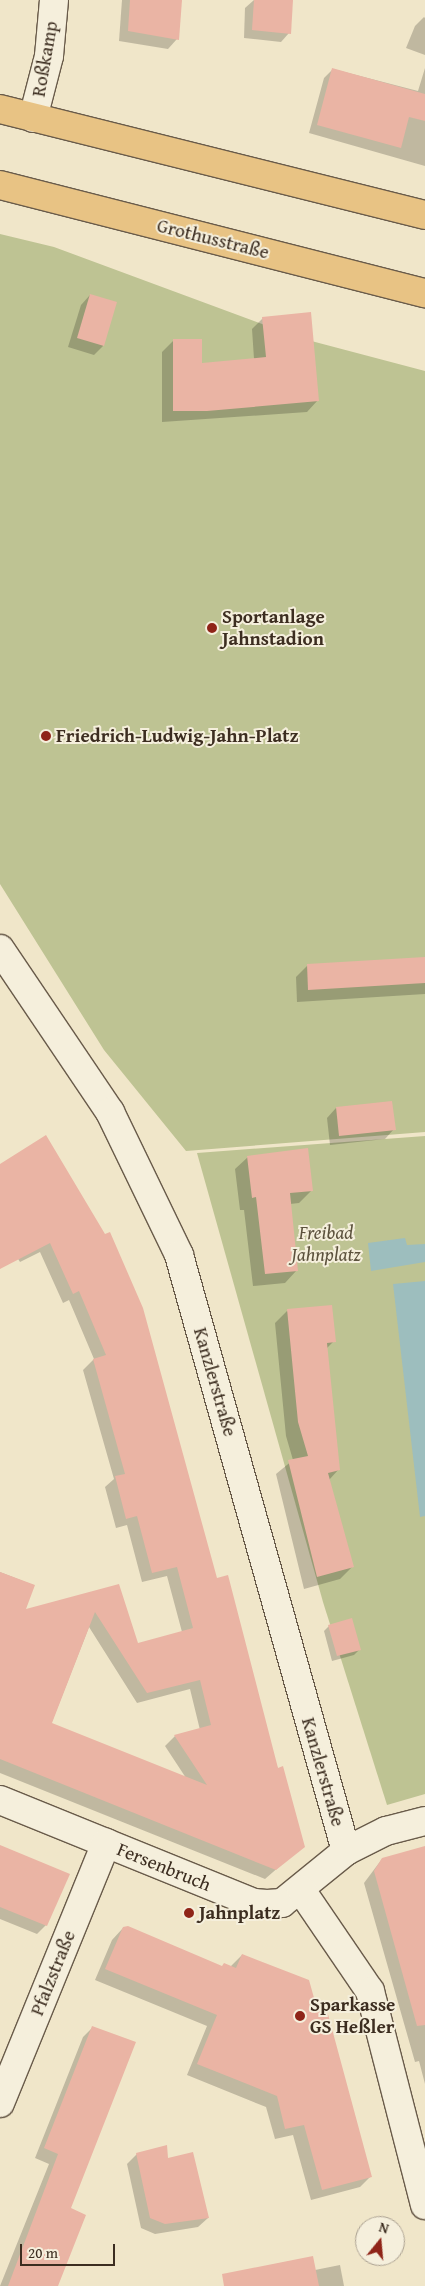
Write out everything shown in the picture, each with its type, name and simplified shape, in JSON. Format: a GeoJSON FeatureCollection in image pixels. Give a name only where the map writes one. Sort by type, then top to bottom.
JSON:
{"type":"FeatureCollection","features":[{"type":"Feature","properties":{"kind":"main road"},"geometry":{"type":"LineString","coordinates":[[0,108],[33,118],[425,215]]}},
{"type":"Feature","properties":{"kind":"main road","name":"Grothusstraße"},"geometry":{"type":"LineString","coordinates":[[0,186],[425,294]]}},
{"type":"Feature","properties":{"kind":"street","name":"Roßkamp"},"geometry":{"type":"LineString","coordinates":[[33,118],[49,56],[54,0]]}},
{"type":"Feature","properties":{"kind":"street","name":"Kanzlerstraße"},"geometry":{"type":"LineString","coordinates":[[0,949],[110,1112],[179,1255],[346,1851]]}},
{"type":"Feature","properties":{"kind":"street","name":"Fersenbruch"},"geometry":{"type":"LineString","coordinates":[[0,1800],[254,1903],[282,1903],[301,1890],[346,1851],[386,1831],[425,1821]]}},
{"type":"Feature","properties":{"kind":"street","name":"Pfalzstraße"},"geometry":{"type":"LineString","coordinates":[[0,2102],[106,1843]]}},
{"type":"Feature","properties":{"kind":"street"},"geometry":{"type":"LineString","coordinates":[[301,1890],[370,1991],[425,2206]]}},
{"type":"Feature","properties":{"kind":"green space","name":"Sportanlage Jahnstadion"},"geometry":{"type":"Polygon","coordinates":[[[0,234],[54,247],[300,338],[425,371],[425,1132],[186,1151],[104,1050],[0,884],[0,234]]]}},
{"type":"Feature","properties":{"kind":"green space","name":"Freibad Jahnplatz"},"geometry":{"type":"Polygon","coordinates":[[[425,1136],[425,1794],[387,1805],[323,1602],[197,1153],[425,1136]]]}},
{"type":"Feature","properties":{"kind":"water"},"geometry":{"type":"Polygon","coordinates":[[[405,1238],[407,1245],[425,1244],[425,1262],[371,1271],[368,1243],[405,1238]]]}},
{"type":"Feature","properties":{"kind":"water"},"geometry":{"type":"Polygon","coordinates":[[[425,1281],[425,1516],[420,1517],[393,1284],[425,1281]]]}},
{"type":"Feature","properties":{"kind":"building"},"geometry":{"type":"Polygon","coordinates":[[[130,0],[182,0],[179,40],[128,31],[130,0]]]}},
{"type":"Feature","properties":{"kind":"building"},"geometry":{"type":"Polygon","coordinates":[[[254,0],[293,0],[291,34],[252,30],[254,0]]]}},
{"type":"Feature","properties":{"kind":"building"},"geometry":{"type":"Polygon","coordinates":[[[332,68],[425,94],[425,121],[409,117],[401,148],[317,125],[332,68]]]}},
{"type":"Feature","properties":{"kind":"building"},"geometry":{"type":"Polygon","coordinates":[[[90,294],[117,302],[104,346],[77,338],[90,294]]]}},
{"type":"Feature","properties":{"kind":"building"},"geometry":{"type":"Polygon","coordinates":[[[311,312],[319,401],[207,411],[173,411],[173,339],[202,339],[202,363],[266,357],[262,317],[311,312]]]}},
{"type":"Feature","properties":{"kind":"building"},"geometry":{"type":"Polygon","coordinates":[[[425,957],[425,983],[308,990],[307,964],[425,957]]]}},
{"type":"Feature","properties":{"kind":"building"},"geometry":{"type":"Polygon","coordinates":[[[392,1101],[396,1130],[339,1136],[336,1107],[392,1101]]]}},
{"type":"Feature","properties":{"kind":"building"},"geometry":{"type":"Polygon","coordinates":[[[46,1135],[105,1234],[110,1232],[143,1308],[217,1578],[228,1575],[278,1768],[283,1766],[305,1847],[276,1870],[0,1759],[0,1572],[35,1585],[26,1609],[119,1584],[138,1643],[193,1628],[177,1567],[152,1573],[137,1516],[126,1519],[115,1476],[125,1474],[93,1359],[106,1355],[79,1291],[73,1294],[50,1243],[0,1269],[0,1164],[46,1135]],[[95,1612],[52,1723],[207,1785],[174,1735],[211,1725],[200,1680],[147,1693],[95,1612]]]}},
{"type":"Feature","properties":{"kind":"building"},"geometry":{"type":"Polygon","coordinates":[[[308,1148],[313,1191],[290,1193],[298,1271],[265,1274],[256,1197],[252,1198],[247,1156],[308,1148]]]}},
{"type":"Feature","properties":{"kind":"building"},"geometry":{"type":"Polygon","coordinates":[[[332,1305],[336,1342],[327,1343],[340,1470],[328,1473],[354,1567],[317,1577],[288,1460],[308,1456],[298,1422],[287,1309],[332,1305]]]}},
{"type":"Feature","properties":{"kind":"building"},"geometry":{"type":"Polygon","coordinates":[[[352,1618],[361,1650],[337,1656],[328,1625],[352,1618]]]}},
{"type":"Feature","properties":{"kind":"building"},"geometry":{"type":"Polygon","coordinates":[[[0,1845],[70,1874],[47,1926],[0,1907],[0,1845]]]}},
{"type":"Feature","properties":{"kind":"building"},"geometry":{"type":"Polygon","coordinates":[[[425,1846],[425,2025],[417,2026],[374,1871],[382,1858],[425,1846]]]}},
{"type":"Feature","properties":{"kind":"building"},"geometry":{"type":"Polygon","coordinates":[[[128,1926],[222,1966],[224,1963],[236,1968],[242,1954],[309,1980],[316,2005],[325,2003],[372,2177],[322,2190],[304,2125],[285,2129],[277,2096],[197,2064],[217,2015],[105,1969],[123,1927],[128,1926]]]}},
{"type":"Feature","properties":{"kind":"building"},"geometry":{"type":"Polygon","coordinates":[[[92,2026],[136,2042],[71,2208],[86,2215],[58,2286],[8,2286],[58,2154],[44,2148],[92,2026]]]}},
{"type":"Feature","properties":{"kind":"building"},"geometry":{"type":"Polygon","coordinates":[[[167,2145],[168,2158],[193,2152],[209,2218],[165,2224],[150,2218],[136,2153],[167,2145]]]}},
{"type":"Feature","properties":{"kind":"building"},"geometry":{"type":"Polygon","coordinates":[[[313,2256],[319,2286],[224,2286],[222,2274],[313,2256]]]}},
{"type":"Feature","properties":{"kind":"place","name":"Sportanlage Jahnstadion"},"geometry":{"type":"Point","coordinates":[212,628]}},
{"type":"Feature","properties":{"kind":"place","name":"Friedrich-Ludwig-Jahn-Platz"},"geometry":{"type":"Point","coordinates":[46,736]}},
{"type":"Feature","properties":{"kind":"place","name":"Jahnplatz"},"geometry":{"type":"Point","coordinates":[189,1913]}},
{"type":"Feature","properties":{"kind":"place","name":"Sparkasse GS Heßler"},"geometry":{"type":"Point","coordinates":[300,2016]}}]}
